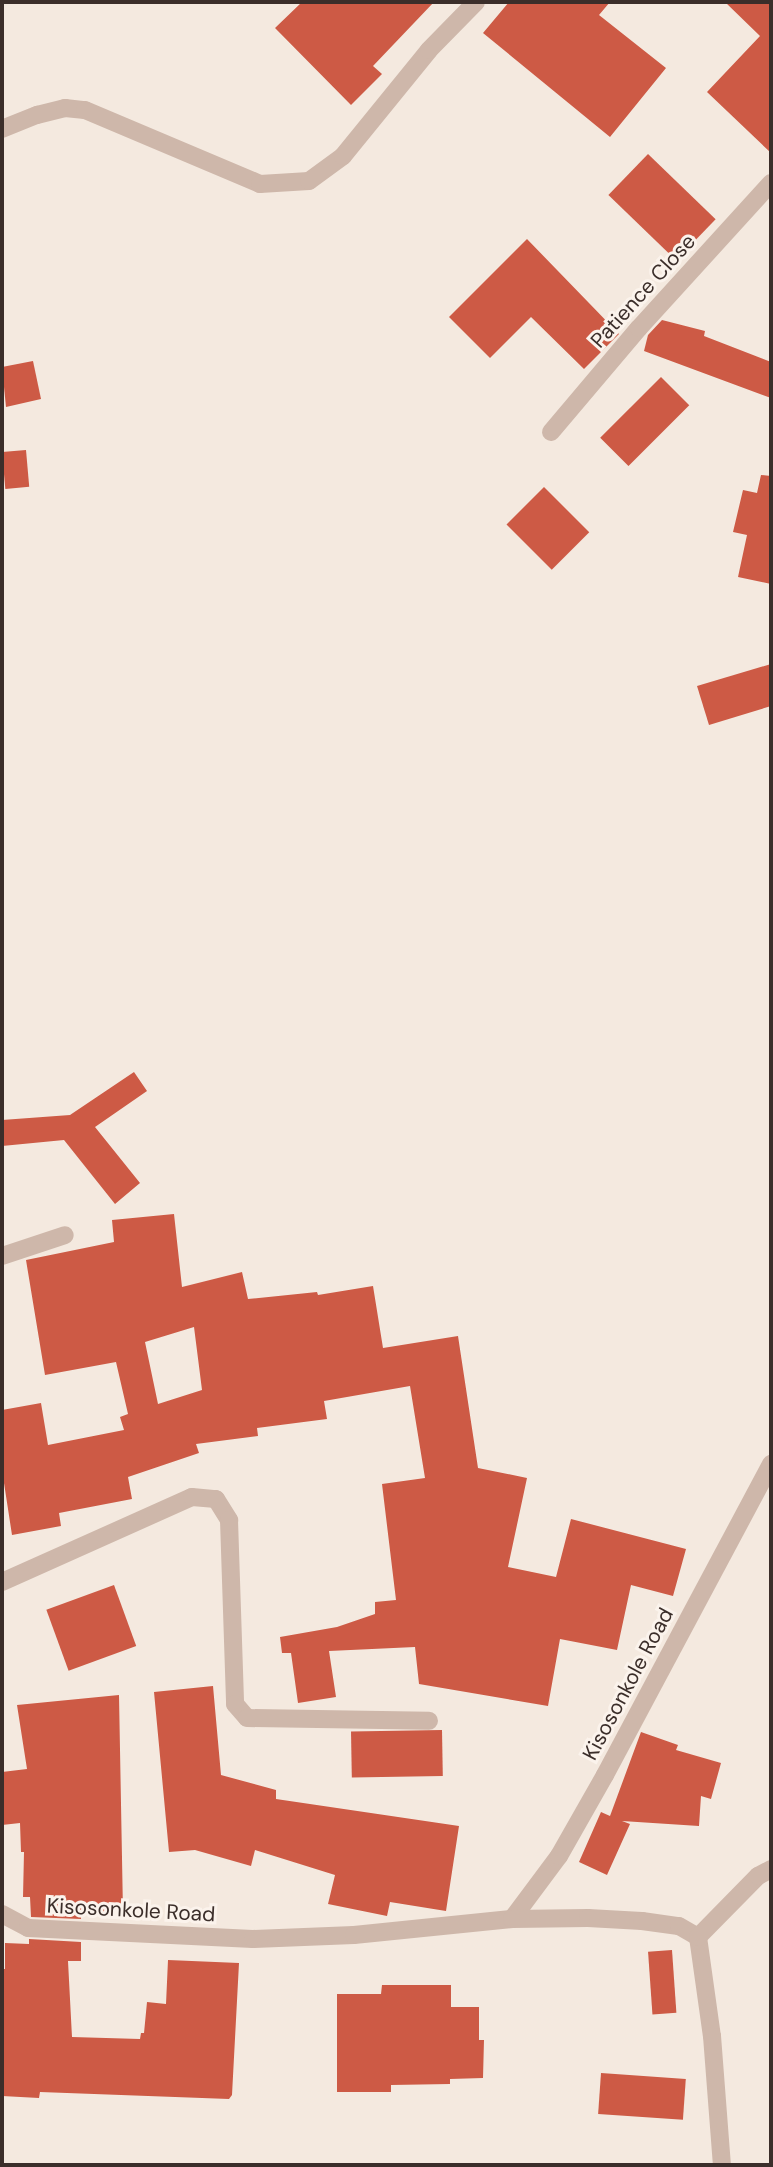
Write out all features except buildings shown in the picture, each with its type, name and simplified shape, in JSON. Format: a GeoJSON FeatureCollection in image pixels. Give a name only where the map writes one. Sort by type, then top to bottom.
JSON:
{"type":"FeatureCollection","features":[{"type":"Feature","properties":{"kind":"street"},"geometry":{"type":"LineString","coordinates":[[2,129],[56,111],[85,110],[260,184],[309,181],[343,156],[429,50],[476,2]]}},
{"type":"Feature","properties":{"kind":"street","name":"Patience Close"},"geometry":{"type":"LineString","coordinates":[[551,432],[639,328],[771,183]]}},
{"type":"Feature","properties":{"kind":"street"},"geometry":{"type":"LineString","coordinates":[[2,1256],[65,1235]]}},
{"type":"Feature","properties":{"kind":"street","name":"Kisosonkole Road"},"geometry":{"type":"LineString","coordinates":[[512,1919],[559,1856],[771,1464]]}},
{"type":"Feature","properties":{"kind":"street"},"geometry":{"type":"LineString","coordinates":[[2,1583],[192,1497],[216,1499],[229,1520],[235,1703],[247,1718],[429,1721]]}},
{"type":"Feature","properties":{"kind":"street"},"geometry":{"type":"LineString","coordinates":[[722,2165],[712,2036],[698,1937],[758,1876],[771,1868]]}},
{"type":"Feature","properties":{"kind":"street","name":"Kisosonkole Road"},"geometry":{"type":"LineString","coordinates":[[2,1914],[28,1928],[253,1939],[354,1935],[512,1919],[578,1918],[642,1921],[678,1926],[698,1937]]}}]}
